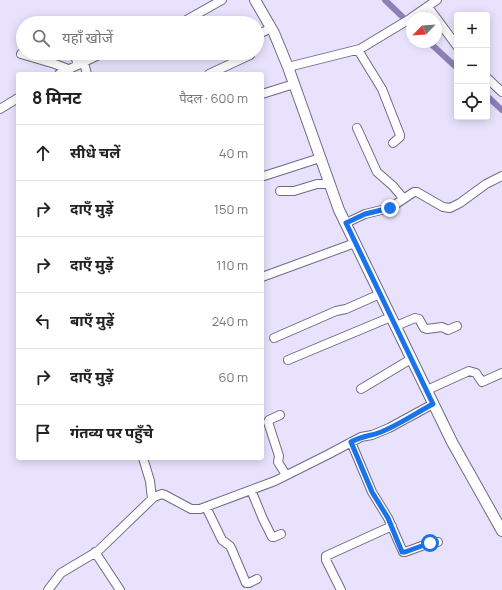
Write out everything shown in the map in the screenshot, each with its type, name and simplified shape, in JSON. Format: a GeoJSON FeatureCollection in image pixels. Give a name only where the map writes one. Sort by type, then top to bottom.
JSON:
{"type":"FeatureCollection","features":[{"type":"Feature","properties":{"kind":"main road"},"geometry":{"type":"LineString","coordinates":[[255,0],[271,28],[288,67],[339,210],[452,442],[499,520],[502,531]]}},
{"type":"Feature","properties":{"kind":"street"},"geometry":{"type":"LineString","coordinates":[[193,16],[222,0]]}},
{"type":"Feature","properties":{"kind":"street"},"geometry":{"type":"LineString","coordinates":[[288,67],[358,50],[405,22],[437,0]]}},
{"type":"Feature","properties":{"kind":"street"},"geometry":{"type":"LineString","coordinates":[[428,7],[454,42]]}},
{"type":"Feature","properties":{"kind":"street"},"geometry":{"type":"LineString","coordinates":[[264,31],[271,28]]}},
{"type":"Feature","properties":{"kind":"street"},"geometry":{"type":"LineString","coordinates":[[358,50],[382,89],[400,135],[400,137],[393,142]]}},
{"type":"Feature","properties":{"kind":"street"},"geometry":{"type":"LineString","coordinates":[[42,60],[68,69]]}},
{"type":"Feature","properties":{"kind":"street"},"geometry":{"type":"LineString","coordinates":[[78,60],[86,72]]}},
{"type":"Feature","properties":{"kind":"street"},"geometry":{"type":"LineString","coordinates":[[63,72],[89,60]]}},
{"type":"Feature","properties":{"kind":"street"},"geometry":{"type":"LineString","coordinates":[[213,72],[239,60]]}},
{"type":"Feature","properties":{"kind":"street"},"geometry":{"type":"LineString","coordinates":[[490,81],[502,92]]}},
{"type":"Feature","properties":{"kind":"street"},"geometry":{"type":"LineString","coordinates":[[264,93],[294,84]]}},
{"type":"Feature","properties":{"kind":"street"},"geometry":{"type":"LineString","coordinates":[[0,109],[16,102]]}},
{"type":"Feature","properties":{"kind":"street"},"geometry":{"type":"LineString","coordinates":[[357,128],[378,173],[393,186],[403,198]]}},
{"type":"Feature","properties":{"kind":"street"},"geometry":{"type":"LineString","coordinates":[[264,176],[320,158]]}},
{"type":"Feature","properties":{"kind":"street"},"geometry":{"type":"LineString","coordinates":[[346,223],[365,214],[390,208],[411,192],[417,192],[443,207],[450,208],[460,203],[483,186],[502,176]]}},
{"type":"Feature","properties":{"kind":"street"},"geometry":{"type":"LineString","coordinates":[[280,191],[294,191],[317,184],[330,184]]}},
{"type":"Feature","properties":{"kind":"street"},"geometry":{"type":"LineString","coordinates":[[264,276],[355,243]]}},
{"type":"Feature","properties":{"kind":"street"},"geometry":{"type":"LineString","coordinates":[[274,338],[336,310],[346,308],[380,294]]}},
{"type":"Feature","properties":{"kind":"street"},"geometry":{"type":"LineString","coordinates":[[288,360],[391,317]]}},
{"type":"Feature","properties":{"kind":"street"},"geometry":{"type":"LineString","coordinates":[[396,326],[415,318],[419,319],[424,328],[427,329],[439,327],[448,330],[457,326]]}},
{"type":"Feature","properties":{"kind":"street"},"geometry":{"type":"LineString","coordinates":[[361,388],[412,359]]}},
{"type":"Feature","properties":{"kind":"street"},"geometry":{"type":"LineString","coordinates":[[427,390],[469,371],[476,372],[482,382],[502,373]]}},
{"type":"Feature","properties":{"kind":"street"},"geometry":{"type":"LineString","coordinates":[[48,590],[61,572],[95,552],[156,497],[165,495],[191,509],[198,510],[286,475],[361,437],[372,435],[389,428],[433,404]]}},
{"type":"Feature","properties":{"kind":"street"},"geometry":{"type":"LineString","coordinates":[[280,415],[269,420],[268,422],[279,456],[278,462],[286,475]]}},
{"type":"Feature","properties":{"kind":"street"},"geometry":{"type":"LineString","coordinates":[[351,442],[372,492],[388,518],[402,550],[404,552],[430,543],[438,542]]}},
{"type":"Feature","properties":{"kind":"street"},"geometry":{"type":"LineString","coordinates":[[144,460],[156,497]]}},
{"type":"Feature","properties":{"kind":"street"},"geometry":{"type":"LineString","coordinates":[[251,490],[272,537],[281,534]]}},
{"type":"Feature","properties":{"kind":"street"},"geometry":{"type":"LineString","coordinates":[[206,507],[222,540],[230,546],[246,582],[249,584],[257,579]]}},
{"type":"Feature","properties":{"kind":"street"},"geometry":{"type":"LineString","coordinates":[[341,590],[326,556],[392,526]]}},
{"type":"Feature","properties":{"kind":"street"},"geometry":{"type":"LineString","coordinates":[[95,552],[120,590]]}},
{"type":"Feature","properties":{"kind":"waterway"},"geometry":{"type":"LineString","coordinates":[[385,0],[406,20]]}},
{"type":"Feature","properties":{"kind":"waterway"},"geometry":{"type":"LineString","coordinates":[[435,48],[454,65]]}},
{"type":"Feature","properties":{"kind":"waterway"},"geometry":{"type":"LineString","coordinates":[[490,99],[502,110]]}},
{"type":"Feature","properties":{"kind":"route"},"geometry":{"type":"LineString","coordinates":[[390,208],[365,214],[346,223],[433,404],[381,432],[372,435],[365,435],[351,442],[365,477],[372,492],[388,518],[402,552],[430,543]]}}]}
